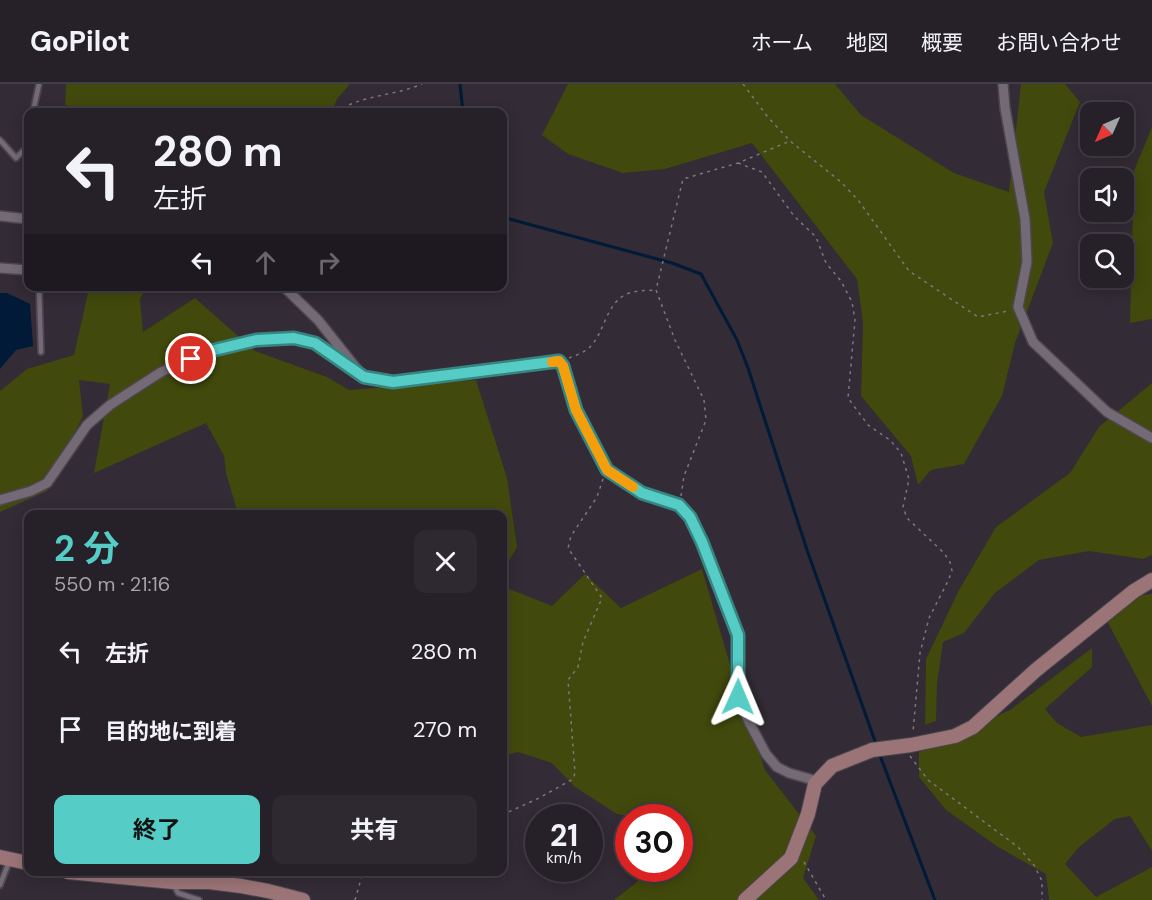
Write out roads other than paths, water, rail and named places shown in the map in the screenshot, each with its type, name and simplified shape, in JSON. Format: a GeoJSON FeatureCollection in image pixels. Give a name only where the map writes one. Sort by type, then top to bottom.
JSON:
{"type":"FeatureCollection","features":[{"type":"Feature","properties":{"kind":"street"},"geometry":{"type":"LineString","coordinates":[[1003,84],[1005,108],[1025,219],[1027,262],[1018,307],[1033,342],[1107,412],[1152,438]]}},
{"type":"Feature","properties":{"kind":"street"},"geometry":{"type":"LineString","coordinates":[[0,216],[24,219]]}},
{"type":"Feature","properties":{"kind":"street"},"geometry":{"type":"LineString","coordinates":[[0,268],[24,270]]}},
{"type":"Feature","properties":{"kind":"street"},"geometry":{"type":"LineString","coordinates":[[288,291],[318,320],[364,377]]}},
{"type":"Feature","properties":{"kind":"street"},"geometry":{"type":"LineString","coordinates":[[0,500],[32,491],[47,483],[87,425],[110,405],[162,372],[206,352],[256,340],[294,338],[315,343],[364,377],[393,382],[559,361],[563,366],[576,410],[607,470],[642,493],[679,505],[690,517],[738,635],[738,697],[749,722],[766,754],[777,767],[810,779],[815,784]]}},
{"type":"Feature","properties":{"kind":"street"},"geometry":{"type":"LineString","coordinates":[[745,900],[751,897],[791,858],[808,814],[815,784],[832,766],[872,750],[955,736],[973,727],[1036,670],[1134,591],[1152,580]]}},
{"type":"Feature","properties":{"kind":"street"},"geometry":{"type":"LineString","coordinates":[[5,858],[24,862]]}},
{"type":"Feature","properties":{"kind":"street"},"geometry":{"type":"LineString","coordinates":[[110,876],[173,882],[209,882],[268,891],[303,900]]}},
{"type":"Feature","properties":{"kind":"lane"},"geometry":{"type":"LineString","coordinates":[[34,108],[39,84]]}},
{"type":"Feature","properties":{"kind":"lane"},"geometry":{"type":"LineString","coordinates":[[0,140],[16,158],[24,150]]}},
{"type":"Feature","properties":{"kind":"lane"},"geometry":{"type":"LineString","coordinates":[[39,291],[40,352]]}},
{"type":"Feature","properties":{"kind":"lane"},"geometry":{"type":"LineString","coordinates":[[0,885],[5,858]]}},
{"type":"Feature","properties":{"kind":"lane"},"geometry":{"type":"LineString","coordinates":[[173,882],[178,893],[199,900]]}},
{"type":"Feature","properties":{"kind":"water"},"geometry":{"type":"Polygon","coordinates":[[[0,293],[7,293],[30,304],[33,346],[16,350],[0,369],[0,293]]]}},
{"type":"Feature","properties":{"kind":"waterway"},"geometry":{"type":"LineString","coordinates":[[460,84],[463,108]]}},
{"type":"Feature","properties":{"kind":"waterway"},"geometry":{"type":"LineString","coordinates":[[507,218],[672,263],[701,274],[737,340],[748,368],[807,550],[876,744]]}},
{"type":"Feature","properties":{"kind":"waterway"},"geometry":{"type":"LineString","coordinates":[[879,753],[935,900]]}}]}
